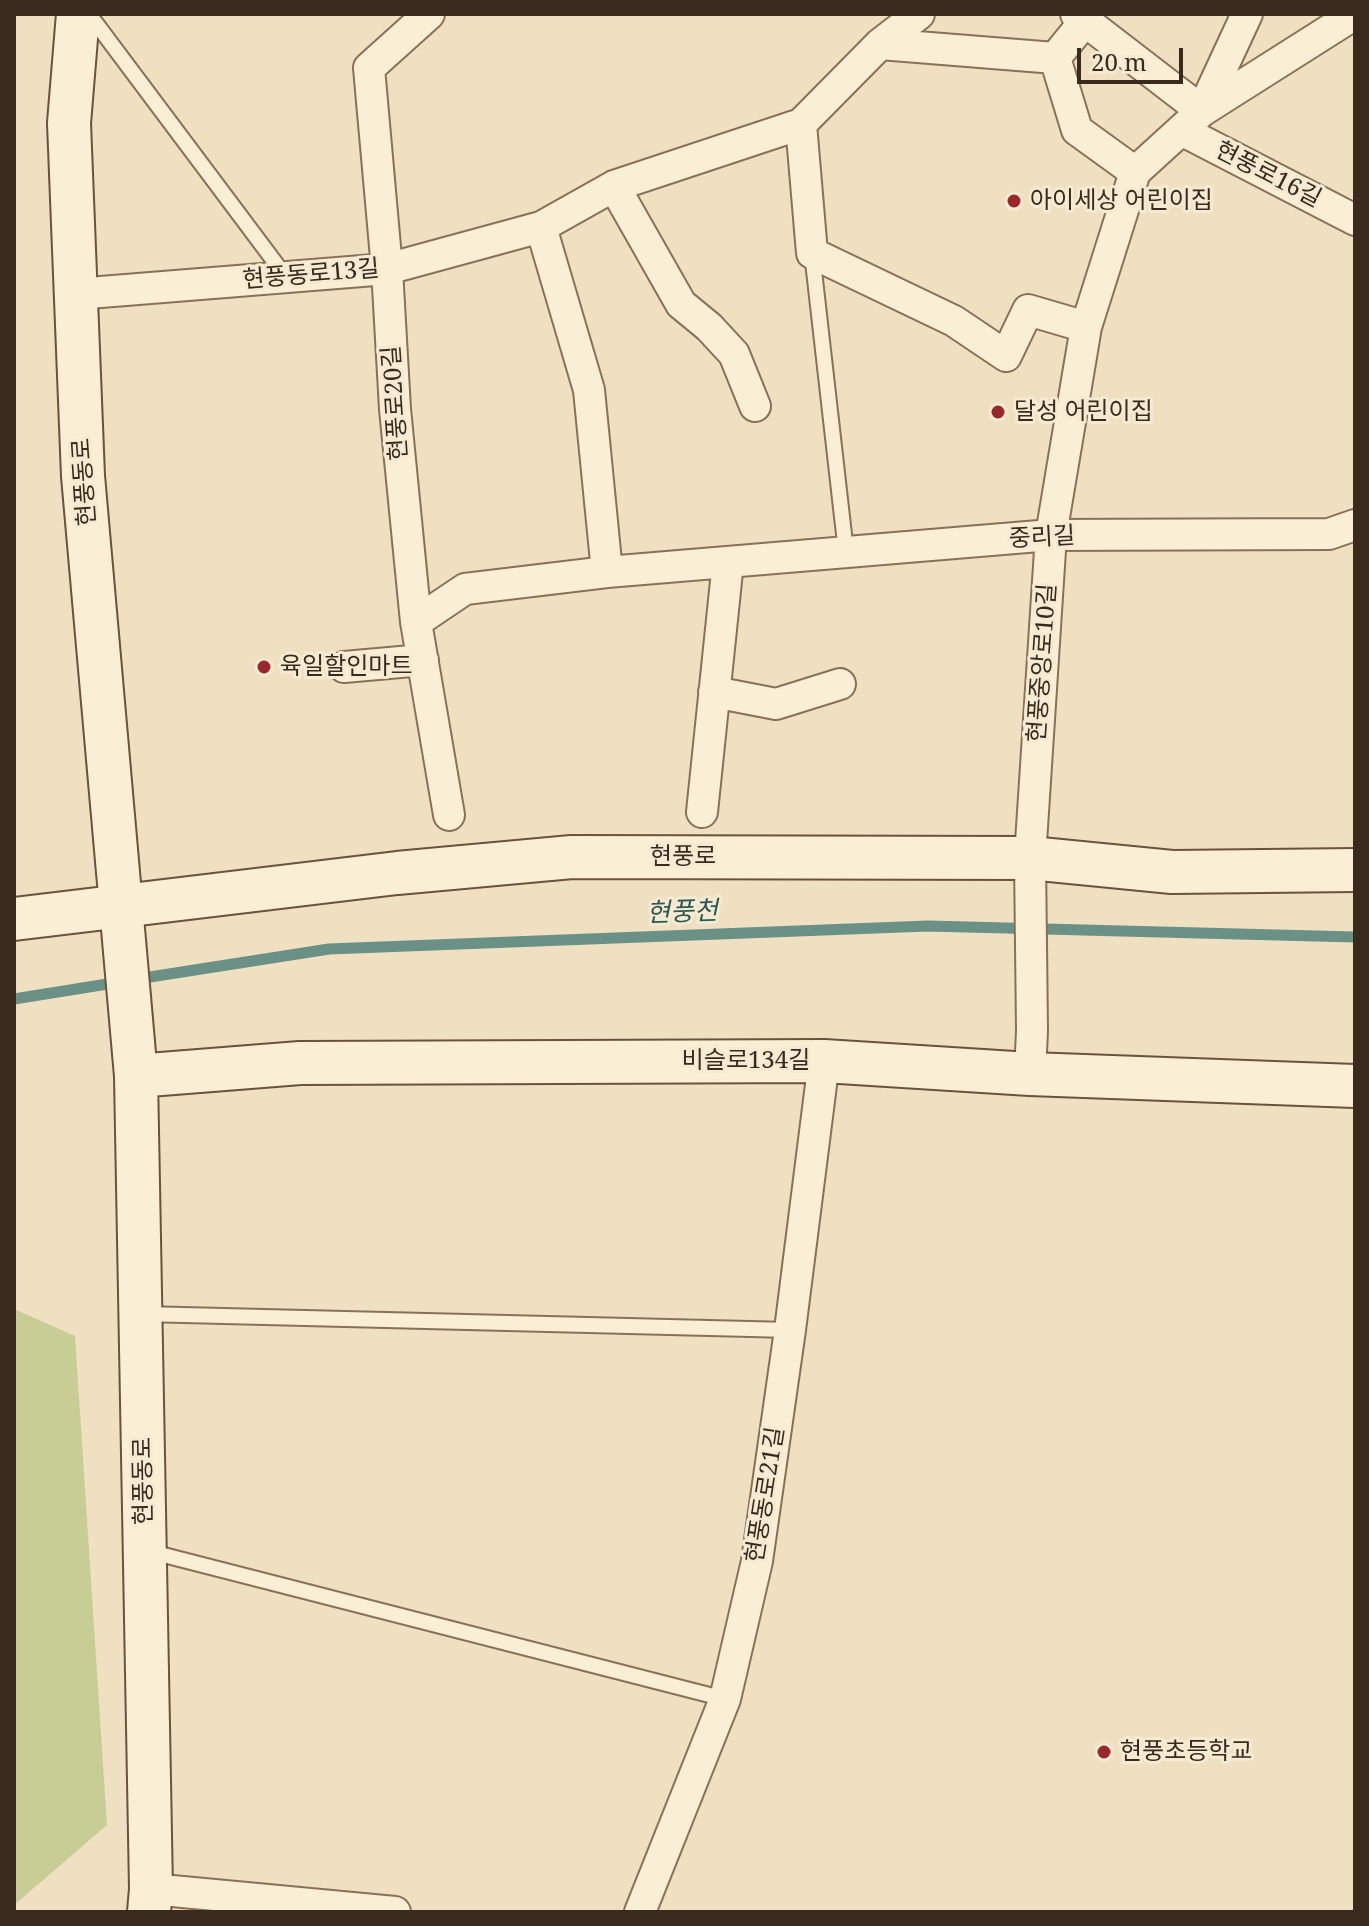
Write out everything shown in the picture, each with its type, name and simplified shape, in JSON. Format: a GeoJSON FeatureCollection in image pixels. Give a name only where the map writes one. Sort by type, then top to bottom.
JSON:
{"type":"FeatureCollection","features":[{"type":"Feature","properties":{"kind":"street","name":"현풍동로"},"geometry":{"type":"LineString","coordinates":[[78,14],[69,123],[83,476],[135,1063],[150,1900]]}},
{"type":"Feature","properties":{"kind":"street","name":"현풍로20길"},"geometry":{"type":"LineString","coordinates":[[429,14],[369,68],[387,269],[395,409],[416,622],[449,815]]}},
{"type":"Feature","properties":{"kind":"street","name":"현풍동로13길"},"geometry":{"type":"LineString","coordinates":[[76,294],[387,269],[541,227],[614,186],[801,124],[880,44],[919,14]]}},
{"type":"Feature","properties":{"kind":"street"},"geometry":{"type":"LineString","coordinates":[[1192,121],[1247,14]]}},
{"type":"Feature","properties":{"kind":"street"},"geometry":{"type":"LineString","coordinates":[[1080,18],[1055,58],[1077,130],[1135,172],[1192,121],[1355,14]]}},
{"type":"Feature","properties":{"kind":"street","name":"현풍로16길"},"geometry":{"type":"LineString","coordinates":[[1080,18],[1192,121],[1355,220]]}},
{"type":"Feature","properties":{"kind":"street"},"geometry":{"type":"LineString","coordinates":[[880,44],[1055,58]]}},
{"type":"Feature","properties":{"kind":"street"},"geometry":{"type":"LineString","coordinates":[[801,124],[812,253],[954,321],[1006,356],[1028,310],[1086,327]]}},
{"type":"Feature","properties":{"kind":"street","name":"현풍중앙로10길"},"geometry":{"type":"LineString","coordinates":[[1030,1074],[1030,858],[1051,535],[1086,327],[1135,172]]}},
{"type":"Feature","properties":{"kind":"street"},"geometry":{"type":"LineString","coordinates":[[614,186],[681,304],[709,327],[734,354],[755,406]]}},
{"type":"Feature","properties":{"kind":"street"},"geometry":{"type":"LineString","coordinates":[[541,227],[589,390],[607,572]]}},
{"type":"Feature","properties":{"kind":"street","name":"중리길"},"geometry":{"type":"LineString","coordinates":[[416,622],[465,589],[607,572],[1051,535],[1329,534],[1355,525]]}},
{"type":"Feature","properties":{"kind":"street"},"geometry":{"type":"LineString","coordinates":[[702,812],[728,562]]}},
{"type":"Feature","properties":{"kind":"street"},"geometry":{"type":"LineString","coordinates":[[344,667],[423,660]]}},
{"type":"Feature","properties":{"kind":"street"},"geometry":{"type":"LineString","coordinates":[[714,692],[776,704],[840,684]]}},
{"type":"Feature","properties":{"kind":"street","name":"현풍로"},"geometry":{"type":"LineString","coordinates":[[14,919],[397,873],[572,857],[1030,858],[1172,872],[1355,870]]}},
{"type":"Feature","properties":{"kind":"street","name":"비슬로134길"},"geometry":{"type":"LineString","coordinates":[[135,1063],[824,1061],[1030,1074],[1355,1086]]}},
{"type":"Feature","properties":{"kind":"street","name":"현풍동로21길"},"geometry":{"type":"LineString","coordinates":[[640,1912],[725,1699],[757,1561],[824,1061]]}},
{"type":"Feature","properties":{"kind":"street"},"geometry":{"type":"LineString","coordinates":[[116,1912],[150,1900],[395,1912]]}},
{"type":"Feature","properties":{"kind":"lane"},"geometry":{"type":"LineString","coordinates":[[89,14],[287,278]]}},
{"type":"Feature","properties":{"kind":"lane"},"geometry":{"type":"LineString","coordinates":[[812,253],[846,552]]}},
{"type":"Feature","properties":{"kind":"lane"},"geometry":{"type":"LineString","coordinates":[[141,1314],[790,1330]]}},
{"type":"Feature","properties":{"kind":"lane"},"geometry":{"type":"LineString","coordinates":[[145,1550],[725,1699]]}},
{"type":"Feature","properties":{"kind":"green space"},"geometry":{"type":"Polygon","coordinates":[[[14,1309],[75,1336],[107,1825],[14,1905],[14,1309]]]}},
{"type":"Feature","properties":{"kind":"waterway","name":"현풍천"},"geometry":{"type":"LineString","coordinates":[[137,979],[329,949],[928,926],[1355,937]]}},
{"type":"Feature","properties":{"kind":"waterway","name":"현풍천"},"geometry":{"type":"LineString","coordinates":[[14,999],[120,982]]}},
{"type":"Feature","properties":{"kind":"place","name":"아이세상 어린이집"},"geometry":{"type":"Point","coordinates":[1014,201]}},
{"type":"Feature","properties":{"kind":"place","name":"달성 어린이집"},"geometry":{"type":"Point","coordinates":[998,412]}},
{"type":"Feature","properties":{"kind":"place","name":"육일할인마트"},"geometry":{"type":"Point","coordinates":[264,667]}},
{"type":"Feature","properties":{"kind":"place","name":"현풍초등학교"},"geometry":{"type":"Point","coordinates":[1104,1752]}}]}
